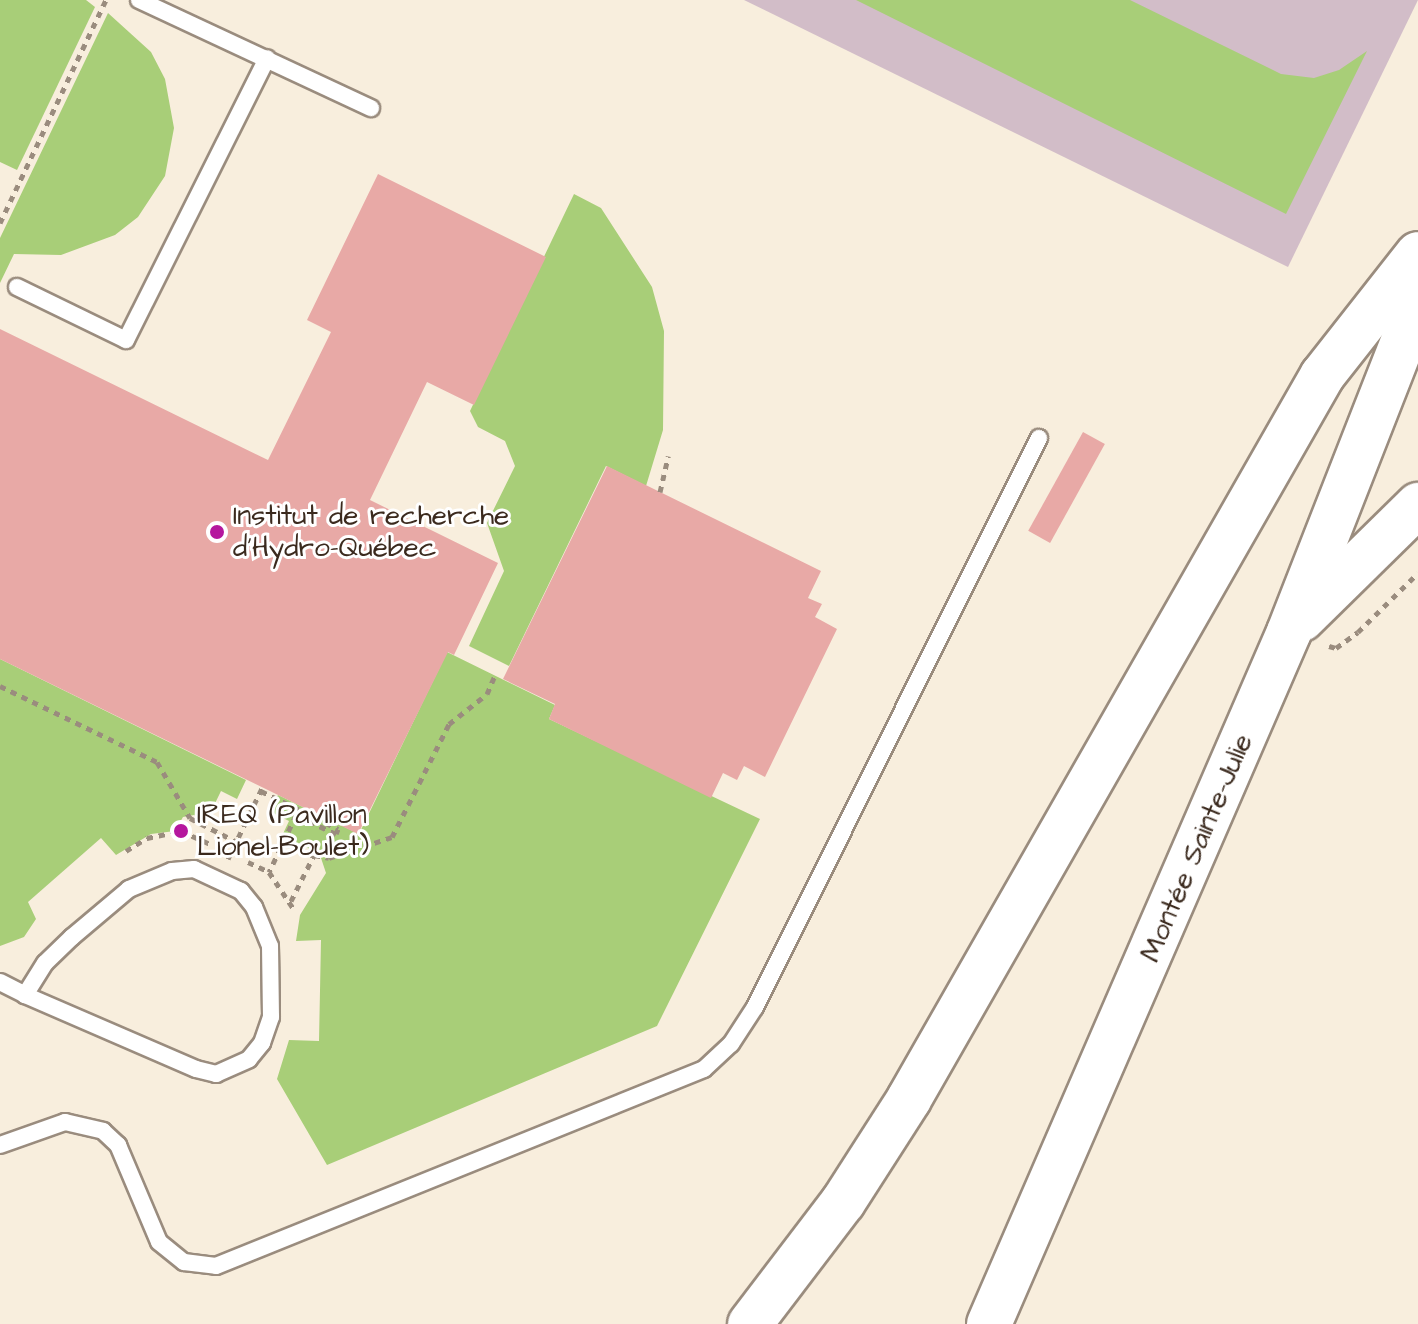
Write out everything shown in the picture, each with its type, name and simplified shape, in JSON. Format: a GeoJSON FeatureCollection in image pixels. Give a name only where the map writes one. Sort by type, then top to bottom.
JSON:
{"type":"FeatureCollection","features":[{"type":"Feature","properties":{"kind":"main road"},"geometry":{"type":"LineString","coordinates":[[750,1324],[843,1202],[909,1099],[1322,376],[1418,254]]}},
{"type":"Feature","properties":{"kind":"main road","name":"Montée Sainte-Julie"},"geometry":{"type":"LineString","coordinates":[[989,1324],[1406,370],[1418,302]]}},
{"type":"Feature","properties":{"kind":"main road"},"geometry":{"type":"LineString","coordinates":[[1289,632],[1418,505]]}},
{"type":"Feature","properties":{"kind":"lane"},"geometry":{"type":"LineString","coordinates":[[139,0],[371,108]]}},
{"type":"Feature","properties":{"kind":"lane"},"geometry":{"type":"LineString","coordinates":[[17,287],[126,340],[267,58]]}},
{"type":"Feature","properties":{"kind":"lane"},"geometry":{"type":"LineString","coordinates":[[0,1145],[65,1122],[103,1131],[118,1145],[159,1242],[184,1262],[216,1266],[704,1069],[731,1044],[755,1007],[1039,438]]}},
{"type":"Feature","properties":{"kind":"lane"},"geometry":{"type":"LineString","coordinates":[[0,982],[25,995],[216,1074],[241,1064],[262,1043],[271,1017],[270,946],[254,907],[241,891],[194,869],[172,871],[129,889],[106,908],[45,963],[25,995]]}},
{"type":"Feature","properties":{"kind":"path"},"geometry":{"type":"LineString","coordinates":[[0,223],[106,0]]}},
{"type":"Feature","properties":{"kind":"path"},"geometry":{"type":"LineString","coordinates":[[0,199],[10,203]]}},
{"type":"Feature","properties":{"kind":"path"},"geometry":{"type":"LineString","coordinates":[[660,492],[668,456]]}},
{"type":"Feature","properties":{"kind":"path"},"geometry":{"type":"LineString","coordinates":[[1336,648],[1418,573]]}},
{"type":"Feature","properties":{"kind":"path"},"geometry":{"type":"LineString","coordinates":[[291,901],[314,855],[329,858],[392,837],[449,724],[487,694],[495,675]]}},
{"type":"Feature","properties":{"kind":"path"},"geometry":{"type":"LineString","coordinates":[[0,686],[157,762],[190,818],[235,841]]}},
{"type":"Feature","properties":{"kind":"path"},"geometry":{"type":"LineString","coordinates":[[228,859],[262,790],[338,829],[336,834],[296,815],[269,872]]}},
{"type":"Feature","properties":{"kind":"shaded area"},"geometry":{"type":"Polygon","coordinates":[[[744,0],[1418,0],[1288,267],[744,0]]]}},
{"type":"Feature","properties":{"kind":"green space"},"geometry":{"type":"Polygon","coordinates":[[[0,0],[86,0],[95,7],[17,170],[0,162],[0,0]]]}},
{"type":"Feature","properties":{"kind":"green space"},"geometry":{"type":"Polygon","coordinates":[[[856,0],[1130,0],[1281,74],[1314,78],[1339,70],[1367,51],[1286,214],[856,0]]]}},
{"type":"Feature","properties":{"kind":"green space"},"geometry":{"type":"Polygon","coordinates":[[[108,13],[151,52],[165,79],[174,128],[165,176],[138,217],[115,235],[61,255],[14,254],[0,283],[0,238],[108,13]]]}},
{"type":"Feature","properties":{"kind":"green space"},"geometry":{"type":"Polygon","coordinates":[[[574,194],[601,208],[652,287],[664,331],[663,430],[646,486],[606,466],[509,666],[469,646],[504,571],[487,523],[515,466],[505,441],[478,427],[470,411],[574,194]]]}},
{"type":"Feature","properties":{"kind":"green space"},"geometry":{"type":"Polygon","coordinates":[[[447,652],[555,705],[549,719],[760,819],[657,1026],[327,1165],[277,1079],[289,1040],[319,1041],[321,940],[296,941],[300,915],[326,873],[319,852],[281,838],[289,821],[269,811],[278,795],[359,834],[447,652]]]}},
{"type":"Feature","properties":{"kind":"green space"},"geometry":{"type":"Polygon","coordinates":[[[0,659],[246,780],[237,799],[221,791],[206,822],[194,815],[183,817],[175,831],[151,834],[116,855],[101,838],[28,902],[36,919],[24,937],[0,946],[0,659]]]}},
{"type":"Feature","properties":{"kind":"building","name":"Institut de recherche d'Hydro-Québec"},"geometry":{"type":"Polygon","coordinates":[[[378,174],[546,257],[474,405],[427,382],[370,500],[498,563],[454,655],[448,652],[358,834],[0,659],[0,329],[268,460],[331,332],[307,320],[378,174]]]}},
{"type":"Feature","properties":{"kind":"building"},"geometry":{"type":"Polygon","coordinates":[[[1083,432],[1105,444],[1050,543],[1028,531],[1083,432]]]}},
{"type":"Feature","properties":{"kind":"building"},"geometry":{"type":"Polygon","coordinates":[[[607,466],[821,571],[808,598],[822,604],[815,617],[837,629],[765,777],[744,766],[737,780],[723,773],[711,798],[549,719],[555,704],[503,679],[607,466]]]}},
{"type":"Feature","properties":{"kind":"place","name":"Institut de recherche d'Hydro-Québec"},"geometry":{"type":"Point","coordinates":[217,532]}},
{"type":"Feature","properties":{"kind":"place","name":"IREQ (Pavillon Lionel-Boulet)"},"geometry":{"type":"Point","coordinates":[181,831]}}]}
